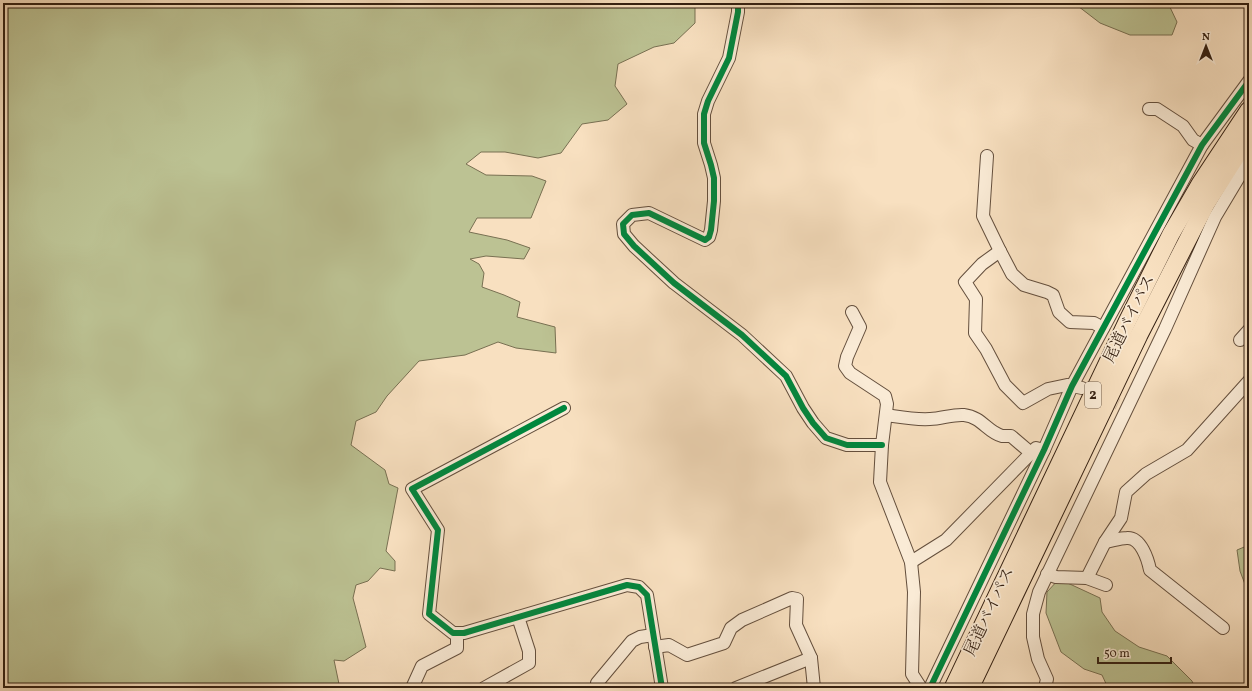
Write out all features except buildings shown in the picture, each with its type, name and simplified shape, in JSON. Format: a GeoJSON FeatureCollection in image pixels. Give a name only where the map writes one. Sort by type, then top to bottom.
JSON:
{"type":"FeatureCollection","features":[{"type":"Feature","properties":{"kind":"highway","name":"尾道バイパス"},"geometry":{"type":"LineString","coordinates":[[953,688],[1127,322],[1172,234],[1200,184],[1249,110]]}},
{"type":"Feature","properties":{"kind":"highway","name":"尾道バイパス"},"geometry":{"type":"LineString","coordinates":[[970,688],[1139,335],[1206,204],[1249,136]]}},
{"type":"Feature","properties":{"kind":"street"},"geometry":{"type":"LineString","coordinates":[[738,3],[738,12],[729,58],[708,101],[704,114],[704,143],[714,178],[714,201],[709,237],[705,240],[649,213],[632,215],[623,224],[624,234],[634,246],[674,283],[742,335],[786,376],[803,408],[826,438],[847,445],[882,445]]}},
{"type":"Feature","properties":{"kind":"street"},"geometry":{"type":"LineString","coordinates":[[930,688],[1044,450],[1077,387],[1103,328],[1202,145],[1249,81]]}},
{"type":"Feature","properties":{"kind":"street"},"geometry":{"type":"LineString","coordinates":[[1150,109],[1157,109],[1183,126],[1193,140],[1202,145]]}},
{"type":"Feature","properties":{"kind":"street"},"geometry":{"type":"LineString","coordinates":[[987,156],[983,216],[1012,274],[1024,285],[1053,295],[1059,312],[1070,322],[1094,323],[1103,328]]}},
{"type":"Feature","properties":{"kind":"street"},"geometry":{"type":"LineString","coordinates":[[1045,688],[1047,679],[1038,660],[1033,637],[1033,614],[1039,592],[1123,406],[1165,329],[1215,217],[1248,166]]}},
{"type":"Feature","properties":{"kind":"street"},"geometry":{"type":"LineString","coordinates":[[1000,251],[982,264],[965,282],[976,300],[975,333],[986,349],[1005,385],[1023,403],[1048,389],[1067,385],[1077,387]]}},
{"type":"Feature","properties":{"kind":"street"},"geometry":{"type":"LineString","coordinates":[[852,312],[860,327],[847,357],[845,366],[850,373],[885,396],[887,404],[882,445],[880,482],[911,562],[914,592],[912,674],[921,688]]}},
{"type":"Feature","properties":{"kind":"street"},"geometry":{"type":"LineString","coordinates":[[1240,340],[1249,330]]}},
{"type":"Feature","properties":{"kind":"street"},"geometry":{"type":"LineString","coordinates":[[1087,578],[1105,542],[1121,518],[1126,492],[1146,474],[1187,450],[1249,381]]}},
{"type":"Feature","properties":{"kind":"street"},"geometry":{"type":"LineString","coordinates":[[564,408],[412,490],[438,530],[429,614],[452,633],[464,633],[627,585],[639,587],[647,595],[662,688]]}},
{"type":"Feature","properties":{"kind":"street"},"geometry":{"type":"LineString","coordinates":[[886,415],[916,419],[931,419],[962,415],[972,417],[1001,436],[1011,436],[1031,453]]}},
{"type":"Feature","properties":{"kind":"street"},"geometry":{"type":"LineString","coordinates":[[911,562],[946,540],[1036,448],[1044,450]]}},
{"type":"Feature","properties":{"kind":"street"},"geometry":{"type":"LineString","coordinates":[[1105,542],[1128,538],[1134,539],[1144,550],[1150,570],[1223,628]]}},
{"type":"Feature","properties":{"kind":"street"},"geometry":{"type":"LineString","coordinates":[[1047,574],[1056,577],[1087,578],[1106,585]]}},
{"type":"Feature","properties":{"kind":"street"},"geometry":{"type":"LineString","coordinates":[[597,688],[597,683],[632,641],[640,637],[669,645],[687,655],[724,643],[731,628],[742,620],[792,598],[797,599],[796,625],[811,658],[814,688]]}},
{"type":"Feature","properties":{"kind":"street"},"geometry":{"type":"LineString","coordinates":[[484,688],[529,662],[529,651],[518,617]]}},
{"type":"Feature","properties":{"kind":"street"},"geometry":{"type":"LineString","coordinates":[[412,688],[422,666],[457,648],[457,633]]}},
{"type":"Feature","properties":{"kind":"street"},"geometry":{"type":"LineString","coordinates":[[736,688],[811,658]]}},
{"type":"Feature","properties":{"kind":"green space"},"geometry":{"type":"Polygon","coordinates":[[[3,3],[694,3],[695,5],[695,23],[674,43],[654,47],[618,64],[615,86],[627,104],[608,120],[582,124],[561,153],[538,158],[505,152],[481,152],[466,164],[486,175],[532,176],[546,181],[531,218],[477,218],[469,232],[507,240],[530,248],[524,259],[486,256],[470,259],[479,264],[484,273],[482,287],[520,302],[517,317],[555,327],[556,353],[516,348],[498,342],[465,355],[419,361],[387,396],[376,412],[356,421],[351,445],[385,470],[389,484],[398,488],[386,551],[395,561],[395,571],[380,568],[368,581],[356,585],[353,598],[366,647],[344,661],[334,660],[339,684],[343,688],[3,688],[3,3]]]}},
{"type":"Feature","properties":{"kind":"green space"},"geometry":{"type":"Polygon","coordinates":[[[1074,3],[1168,3],[1177,22],[1172,35],[1130,35],[1100,23],[1074,3]]]}},
{"type":"Feature","properties":{"kind":"green space"},"geometry":{"type":"Polygon","coordinates":[[[1249,545],[1249,595],[1240,571],[1237,550],[1249,545]]]}},
{"type":"Feature","properties":{"kind":"green space"},"geometry":{"type":"Polygon","coordinates":[[[1059,579],[1100,598],[1102,612],[1115,631],[1139,647],[1167,656],[1192,681],[1195,688],[1108,688],[1102,675],[1084,669],[1061,652],[1046,613],[1047,592],[1059,579]]]}},
{"type":"Feature","properties":{"kind":"tunnel"},"geometry":{"type":"LineString","coordinates":[[1101,396],[1118,404]]}},
{"type":"Feature","properties":{"kind":"cycle path"},"geometry":{"type":"LineString","coordinates":[[738,3],[738,12],[729,58],[708,101],[704,114],[704,143],[714,178],[714,201],[709,237],[705,240],[649,213],[632,215],[623,224],[624,234],[634,246],[674,283],[742,335],[786,376],[803,408],[826,438],[847,445],[882,445]]}},
{"type":"Feature","properties":{"kind":"cycle path"},"geometry":{"type":"LineString","coordinates":[[930,688],[1044,450],[1072,386],[1202,145],[1249,81]]}},
{"type":"Feature","properties":{"kind":"cycle path"},"geometry":{"type":"LineString","coordinates":[[564,408],[412,489],[438,530],[429,614],[453,633],[464,633],[627,585],[639,587],[647,595],[662,688]]}}]}
